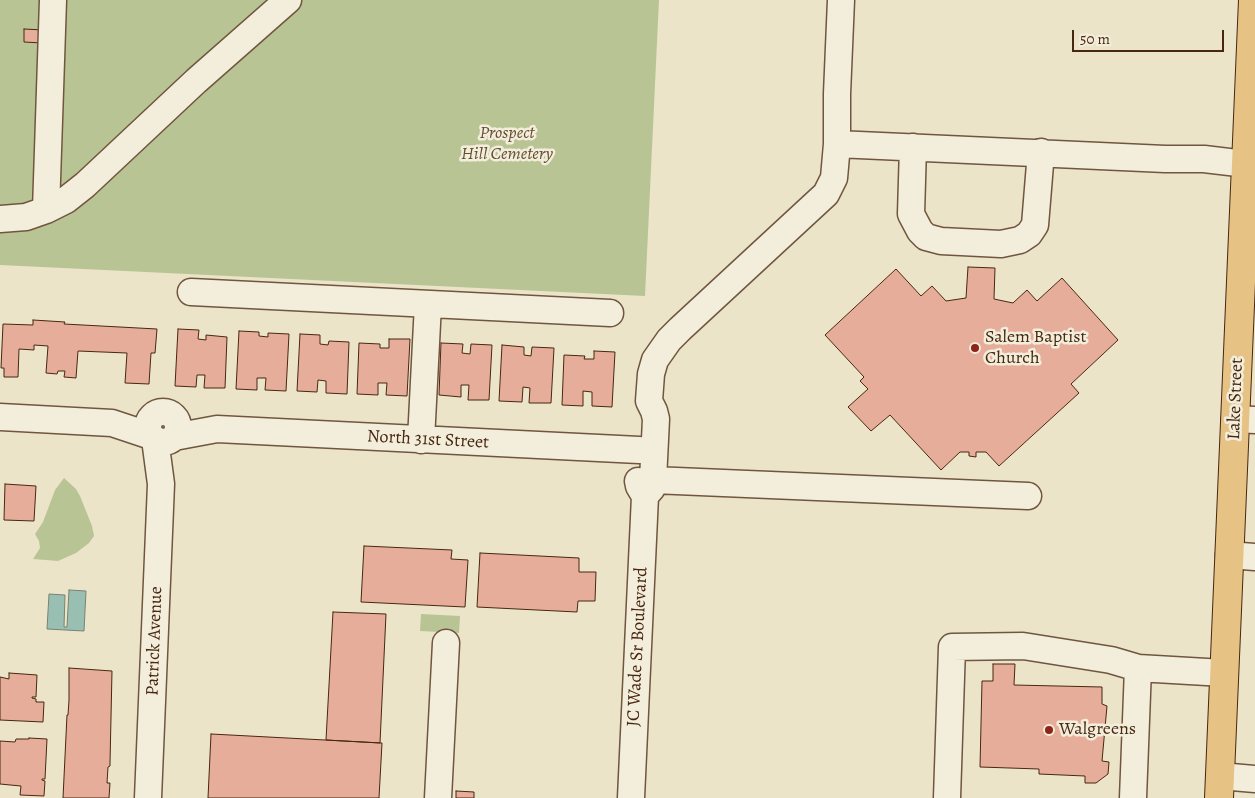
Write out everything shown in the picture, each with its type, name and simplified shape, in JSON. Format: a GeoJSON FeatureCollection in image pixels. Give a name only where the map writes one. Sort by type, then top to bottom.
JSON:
{"type":"FeatureCollection","features":[{"type":"Feature","properties":{"kind":"main road","name":"Lake Street"},"geometry":{"type":"LineString","coordinates":[[1219,787],[1224,673],[1242,556],[1253,0]]}},
{"type":"Feature","properties":{"kind":"street"},"geometry":{"type":"LineString","coordinates":[[46,210],[53,0]]}},
{"type":"Feature","properties":{"kind":"street"},"geometry":{"type":"LineString","coordinates":[[0,219],[26,217],[66,200],[85,185],[196,81],[288,0]]}},
{"type":"Feature","properties":{"kind":"street"},"geometry":{"type":"LineString","coordinates":[[841,0],[837,144],[1165,159],[1210,159],[1251,164]]}},
{"type":"Feature","properties":{"kind":"street","name":"JC Wade Sr Boulevard"},"geometry":{"type":"LineString","coordinates":[[631,798],[649,488],[656,419],[649,401],[652,368],[663,347],[674,335],[826,194],[834,178],[837,144]]}},
{"type":"Feature","properties":{"kind":"street"},"geometry":{"type":"LineString","coordinates":[[913,147],[911,214],[914,224],[920,231],[926,237],[942,241],[1001,244],[1020,240],[1029,234],[1035,224],[1041,152]]}},
{"type":"Feature","properties":{"kind":"street"},"geometry":{"type":"LineString","coordinates":[[191,292],[610,313]]}},
{"type":"Feature","properties":{"kind":"street"},"geometry":{"type":"LineString","coordinates":[[421,440],[428,304]]}},
{"type":"Feature","properties":{"kind":"street","name":"JC Wade Sr Boulevard"},"geometry":{"type":"LineString","coordinates":[[649,401],[640,415],[638,479],[639,486],[649,488]]}},
{"type":"Feature","properties":{"kind":"street","name":"North 31st Street"},"geometry":{"type":"LineString","coordinates":[[0,417],[112,423],[163,430],[217,429],[639,450]]}},
{"type":"Feature","properties":{"kind":"street","name":"Patrick Avenue"},"geometry":{"type":"LineString","coordinates":[[148,798],[163,430]]}},
{"type":"Feature","properties":{"kind":"street"},"geometry":{"type":"LineString","coordinates":[[649,488],[1028,496]]}},
{"type":"Feature","properties":{"kind":"street"},"geometry":{"type":"LineString","coordinates":[[438,798],[446,643]]}},
{"type":"Feature","properties":{"kind":"street"},"geometry":{"type":"LineString","coordinates":[[947,798],[952,647],[1022,646],[1111,660],[1138,668],[1224,673]]}},
{"type":"Feature","properties":{"kind":"street"},"geometry":{"type":"LineString","coordinates":[[1133,798],[1138,668]]}},
{"type":"Feature","properties":{"kind":"street"},"geometry":{"type":"LineString","coordinates":[[1219,787],[1255,779]]}},
{"type":"Feature","properties":{"kind":"green space","name":"Prospect Hill Cemetery"},"geometry":{"type":"Polygon","coordinates":[[[0,0],[659,0],[645,296],[0,265],[0,0]]]}},
{"type":"Feature","properties":{"kind":"green space"},"geometry":{"type":"Polygon","coordinates":[[[64,478],[76,489],[80,496],[94,536],[89,543],[76,553],[58,561],[33,559],[40,548],[35,534],[43,522],[55,490],[64,478]]]}},
{"type":"Feature","properties":{"kind":"green space"},"geometry":{"type":"Polygon","coordinates":[[[421,614],[460,616],[459,633],[420,631],[421,614]]]}},
{"type":"Feature","properties":{"kind":"water"},"geometry":{"type":"Polygon","coordinates":[[[69,590],[86,591],[84,631],[47,629],[49,594],[65,595],[64,627],[67,627],[69,590]]]}},
{"type":"Feature","properties":{"kind":"building"},"geometry":{"type":"Polygon","coordinates":[[[24,29],[43,30],[42,43],[24,42],[24,29]]]}},
{"type":"Feature","properties":{"kind":"building"},"geometry":{"type":"Polygon","coordinates":[[[968,267],[995,268],[994,299],[1013,303],[1027,290],[1037,301],[1062,278],[1118,340],[1071,384],[1079,393],[999,466],[986,452],[976,452],[976,457],[969,456],[969,452],[960,452],[941,470],[890,415],[871,431],[848,407],[868,389],[860,381],[864,377],[825,335],[896,269],[921,296],[932,286],[946,301],[966,298],[968,267]]]}},
{"type":"Feature","properties":{"kind":"building"},"geometry":{"type":"Polygon","coordinates":[[[33,320],[65,322],[64,324],[157,329],[155,353],[151,353],[149,384],[125,383],[127,353],[78,351],[76,378],[64,377],[65,371],[58,371],[57,374],[46,373],[48,346],[34,345],[34,350],[19,349],[18,377],[4,377],[4,368],[1,368],[3,324],[33,325],[33,320]]]}},
{"type":"Feature","properties":{"kind":"building"},"geometry":{"type":"Polygon","coordinates":[[[178,329],[199,330],[198,339],[206,340],[206,335],[227,337],[225,388],[204,388],[205,375],[197,375],[196,387],[175,386],[178,329]]]}},
{"type":"Feature","properties":{"kind":"building"},"geometry":{"type":"Polygon","coordinates":[[[239,331],[259,332],[259,336],[268,337],[268,333],[289,334],[286,391],[265,390],[266,378],[257,378],[257,390],[236,389],[239,331]]]}},
{"type":"Feature","properties":{"kind":"building"},"geometry":{"type":"Polygon","coordinates":[[[300,334],[320,335],[320,344],[328,345],[329,341],[349,342],[347,394],[326,393],[326,381],[318,380],[317,392],[297,391],[300,334]]]}},
{"type":"Feature","properties":{"kind":"building"},"geometry":{"type":"Polygon","coordinates":[[[389,339],[410,339],[407,396],[386,395],[387,383],[378,383],[378,395],[357,394],[359,343],[380,344],[380,348],[389,348],[389,339]]]}},
{"type":"Feature","properties":{"kind":"building"},"geometry":{"type":"Polygon","coordinates":[[[441,343],[463,344],[462,353],[470,354],[471,344],[492,345],[489,400],[468,400],[469,385],[461,385],[461,397],[439,395],[441,343]]]}},
{"type":"Feature","properties":{"kind":"building"},"geometry":{"type":"Polygon","coordinates":[[[502,345],[524,347],[524,355],[531,356],[532,347],[554,348],[551,403],[529,403],[530,388],[523,387],[522,402],[499,401],[502,345]]]}},
{"type":"Feature","properties":{"kind":"building"},"geometry":{"type":"Polygon","coordinates":[[[594,351],[615,352],[612,407],[592,406],[592,392],[583,391],[583,406],[562,405],[564,355],[585,356],[584,359],[594,359],[594,351]]]}},
{"type":"Feature","properties":{"kind":"building"},"geometry":{"type":"Polygon","coordinates":[[[5,484],[36,486],[34,521],[4,520],[5,484]]]}},
{"type":"Feature","properties":{"kind":"building"},"geometry":{"type":"Polygon","coordinates":[[[364,546],[452,550],[451,559],[468,560],[465,607],[361,602],[364,546]]]}},
{"type":"Feature","properties":{"kind":"building"},"geometry":{"type":"Polygon","coordinates":[[[480,553],[579,558],[579,572],[596,572],[595,601],[578,601],[577,612],[477,607],[480,553]]]}},
{"type":"Feature","properties":{"kind":"building"},"geometry":{"type":"Polygon","coordinates":[[[333,612],[386,614],[380,743],[326,740],[333,612]]]}},
{"type":"Feature","properties":{"kind":"building"},"geometry":{"type":"Polygon","coordinates":[[[993,664],[1015,664],[1014,685],[1102,687],[1102,704],[1107,706],[1102,761],[1109,762],[1108,774],[1096,783],[1085,783],[1085,776],[1039,774],[1039,769],[980,767],[982,681],[993,681],[993,664]]]}},
{"type":"Feature","properties":{"kind":"building"},"geometry":{"type":"Polygon","coordinates":[[[69,668],[112,671],[110,766],[108,767],[107,783],[110,783],[109,798],[63,798],[69,668]]]}},
{"type":"Feature","properties":{"kind":"building"},"geometry":{"type":"Polygon","coordinates":[[[9,673],[37,675],[36,697],[32,698],[36,699],[36,702],[44,702],[43,722],[0,720],[0,677],[9,679],[9,673]]]}},
{"type":"Feature","properties":{"kind":"building"},"geometry":{"type":"Polygon","coordinates":[[[211,734],[382,743],[379,798],[208,798],[211,734]]]}},
{"type":"Feature","properties":{"kind":"building"},"geometry":{"type":"Polygon","coordinates":[[[16,739],[47,739],[45,779],[42,779],[45,781],[44,796],[20,795],[21,786],[0,784],[0,741],[15,742],[16,739]]]}},
{"type":"Feature","properties":{"kind":"building"},"geometry":{"type":"Polygon","coordinates":[[[456,791],[474,792],[474,798],[456,798],[456,791]]]}},
{"type":"Feature","properties":{"kind":"place","name":"Salem Baptist Church"},"geometry":{"type":"Point","coordinates":[975,348]}},
{"type":"Feature","properties":{"kind":"place","name":"Walgreens"},"geometry":{"type":"Point","coordinates":[1049,730]}}]}
